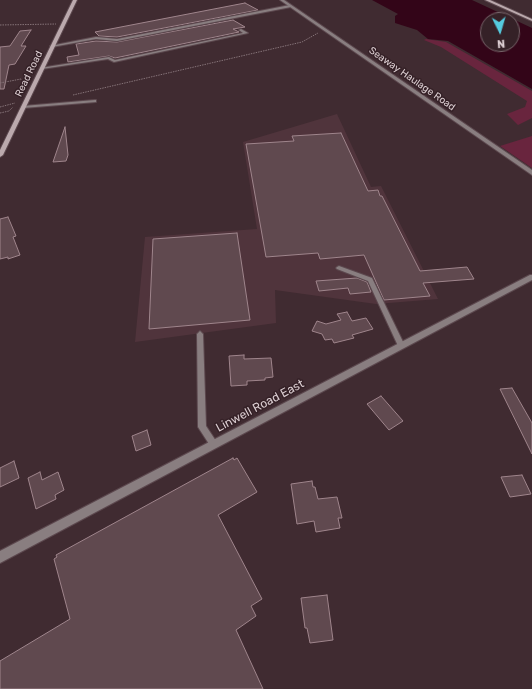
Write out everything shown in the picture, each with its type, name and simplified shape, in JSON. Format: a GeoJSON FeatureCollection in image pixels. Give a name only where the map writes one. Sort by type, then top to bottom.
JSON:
{"type":"FeatureCollection","features":[{"type":"Feature","properties":{"kind":"street","name":"Read Road"},"geometry":{"type":"LineString","coordinates":[[0,155],[75,0]]}},
{"type":"Feature","properties":{"kind":"street","name":"Seaway Haulage Road"},"geometry":{"type":"LineString","coordinates":[[282,0],[532,173]]}},
{"type":"Feature","properties":{"kind":"street"},"geometry":{"type":"LineString","coordinates":[[487,0],[532,20]]}},
{"type":"Feature","properties":{"kind":"street","name":"Linwell Road East"},"geometry":{"type":"LineString","coordinates":[[0,557],[532,277]]}},
{"type":"Feature","properties":{"kind":"lane"},"geometry":{"type":"LineString","coordinates":[[52,46],[96,38],[117,40],[290,6]]}},
{"type":"Feature","properties":{"kind":"lane"},"geometry":{"type":"LineString","coordinates":[[42,68],[109,58],[114,61],[246,33],[241,30]]}},
{"type":"Feature","properties":{"kind":"lane"},"geometry":{"type":"LineString","coordinates":[[23,108],[95,101]]}},
{"type":"Feature","properties":{"kind":"lane"},"geometry":{"type":"LineString","coordinates":[[339,268],[370,280],[401,346]]}},
{"type":"Feature","properties":{"kind":"lane"},"geometry":{"type":"LineString","coordinates":[[200,334],[202,427],[214,444]]}},
{"type":"Feature","properties":{"kind":"path"},"geometry":{"type":"LineString","coordinates":[[0,25],[63,24]]}},
{"type":"Feature","properties":{"kind":"path"},"geometry":{"type":"LineString","coordinates":[[67,96],[302,42],[317,33],[327,32]]}},
{"type":"Feature","properties":{"kind":"path"},"geometry":{"type":"LineString","coordinates":[[0,83],[21,80],[24,82],[15,103],[9,111],[0,113]]}},
{"type":"Feature","properties":{"kind":"path"},"geometry":{"type":"LineString","coordinates":[[0,107],[15,103]]}},
{"type":"Feature","properties":{"kind":"shaded area"},"geometry":{"type":"Polygon","coordinates":[[[372,0],[472,0],[498,12],[480,12],[480,52],[520,52],[520,22],[532,28],[532,89],[448,41],[428,39],[417,30],[395,23],[395,16],[398,14],[372,0]]]}},
{"type":"Feature","properties":{"kind":"shaded area"},"geometry":{"type":"Polygon","coordinates":[[[424,40],[446,42],[532,91],[532,118],[518,125],[507,114],[525,107],[527,101],[441,47],[424,40]]]}},
{"type":"Feature","properties":{"kind":"shaded area"},"geometry":{"type":"Polygon","coordinates":[[[337,114],[371,187],[381,186],[438,299],[376,304],[275,290],[276,323],[135,342],[145,237],[257,229],[243,142],[337,114]]]}},
{"type":"Feature","properties":{"kind":"shaded area"},"geometry":{"type":"Polygon","coordinates":[[[532,136],[532,168],[500,146],[532,136]]]}},
{"type":"Feature","properties":{"kind":"building"},"geometry":{"type":"Polygon","coordinates":[[[245,3],[258,10],[117,37],[99,36],[95,32],[245,3]]]}},
{"type":"Feature","properties":{"kind":"building"},"geometry":{"type":"Polygon","coordinates":[[[233,20],[245,27],[233,29],[239,32],[115,58],[109,56],[68,62],[67,57],[79,55],[76,44],[96,41],[117,42],[233,20]]]}},
{"type":"Feature","properties":{"kind":"building"},"geometry":{"type":"Polygon","coordinates":[[[31,30],[21,46],[26,46],[15,64],[9,65],[4,89],[0,89],[0,47],[10,46],[20,31],[31,30]]]}},
{"type":"Feature","properties":{"kind":"building"},"geometry":{"type":"Polygon","coordinates":[[[65,127],[68,155],[66,161],[53,162],[65,127]]]}},
{"type":"Feature","properties":{"kind":"building"},"geometry":{"type":"Polygon","coordinates":[[[341,133],[368,191],[378,190],[380,196],[382,196],[420,271],[467,267],[474,279],[423,283],[430,296],[384,300],[364,255],[320,259],[318,253],[266,257],[246,144],[294,141],[292,136],[341,133]]]}},
{"type":"Feature","properties":{"kind":"building"},"geometry":{"type":"Polygon","coordinates":[[[8,217],[16,236],[13,237],[20,255],[8,259],[8,257],[0,259],[0,219],[8,217]]]}},
{"type":"Feature","properties":{"kind":"building"},"geometry":{"type":"Polygon","coordinates":[[[237,233],[250,320],[149,329],[153,239],[237,233]]]}},
{"type":"Feature","properties":{"kind":"building"},"geometry":{"type":"Polygon","coordinates":[[[357,278],[367,282],[371,292],[350,294],[348,288],[319,291],[316,281],[357,278]]]}},
{"type":"Feature","properties":{"kind":"building"},"geometry":{"type":"Polygon","coordinates":[[[347,312],[352,321],[366,318],[373,329],[352,335],[354,338],[334,343],[332,339],[325,340],[322,334],[312,331],[317,321],[326,324],[341,320],[337,314],[347,312]]]}},
{"type":"Feature","properties":{"kind":"building"},"geometry":{"type":"Polygon","coordinates":[[[244,355],[244,359],[271,358],[273,377],[265,378],[265,380],[247,381],[247,385],[231,386],[229,356],[244,355]]]}},
{"type":"Feature","properties":{"kind":"building"},"geometry":{"type":"Polygon","coordinates":[[[512,388],[532,423],[532,454],[500,389],[512,388]]]}},
{"type":"Feature","properties":{"kind":"building"},"geometry":{"type":"Polygon","coordinates":[[[381,396],[403,421],[389,430],[367,404],[381,396]]]}},
{"type":"Feature","properties":{"kind":"building"},"geometry":{"type":"Polygon","coordinates":[[[147,430],[151,445],[136,451],[132,436],[147,430]]]}},
{"type":"Feature","properties":{"kind":"building"},"geometry":{"type":"Polygon","coordinates":[[[233,458],[234,460],[237,458],[257,492],[218,515],[262,599],[251,606],[256,616],[236,630],[263,689],[0,689],[0,661],[70,619],[54,559],[57,557],[56,555],[233,458]]]}},
{"type":"Feature","properties":{"kind":"building"},"geometry":{"type":"Polygon","coordinates":[[[14,461],[19,478],[0,487],[0,468],[14,461]]]}},
{"type":"Feature","properties":{"kind":"building"},"geometry":{"type":"Polygon","coordinates":[[[40,472],[42,480],[58,472],[64,490],[55,495],[56,499],[36,509],[28,478],[40,472]]]}},
{"type":"Feature","properties":{"kind":"building"},"geometry":{"type":"Polygon","coordinates":[[[522,475],[531,494],[510,497],[501,477],[522,475]]]}},
{"type":"Feature","properties":{"kind":"building"},"geometry":{"type":"Polygon","coordinates":[[[312,481],[318,499],[337,497],[342,518],[338,518],[340,528],[316,532],[314,521],[297,524],[291,484],[312,481]]]}},
{"type":"Feature","properties":{"kind":"building"},"geometry":{"type":"Polygon","coordinates":[[[327,595],[333,640],[310,643],[307,628],[305,628],[301,598],[327,595]]]}}]}
